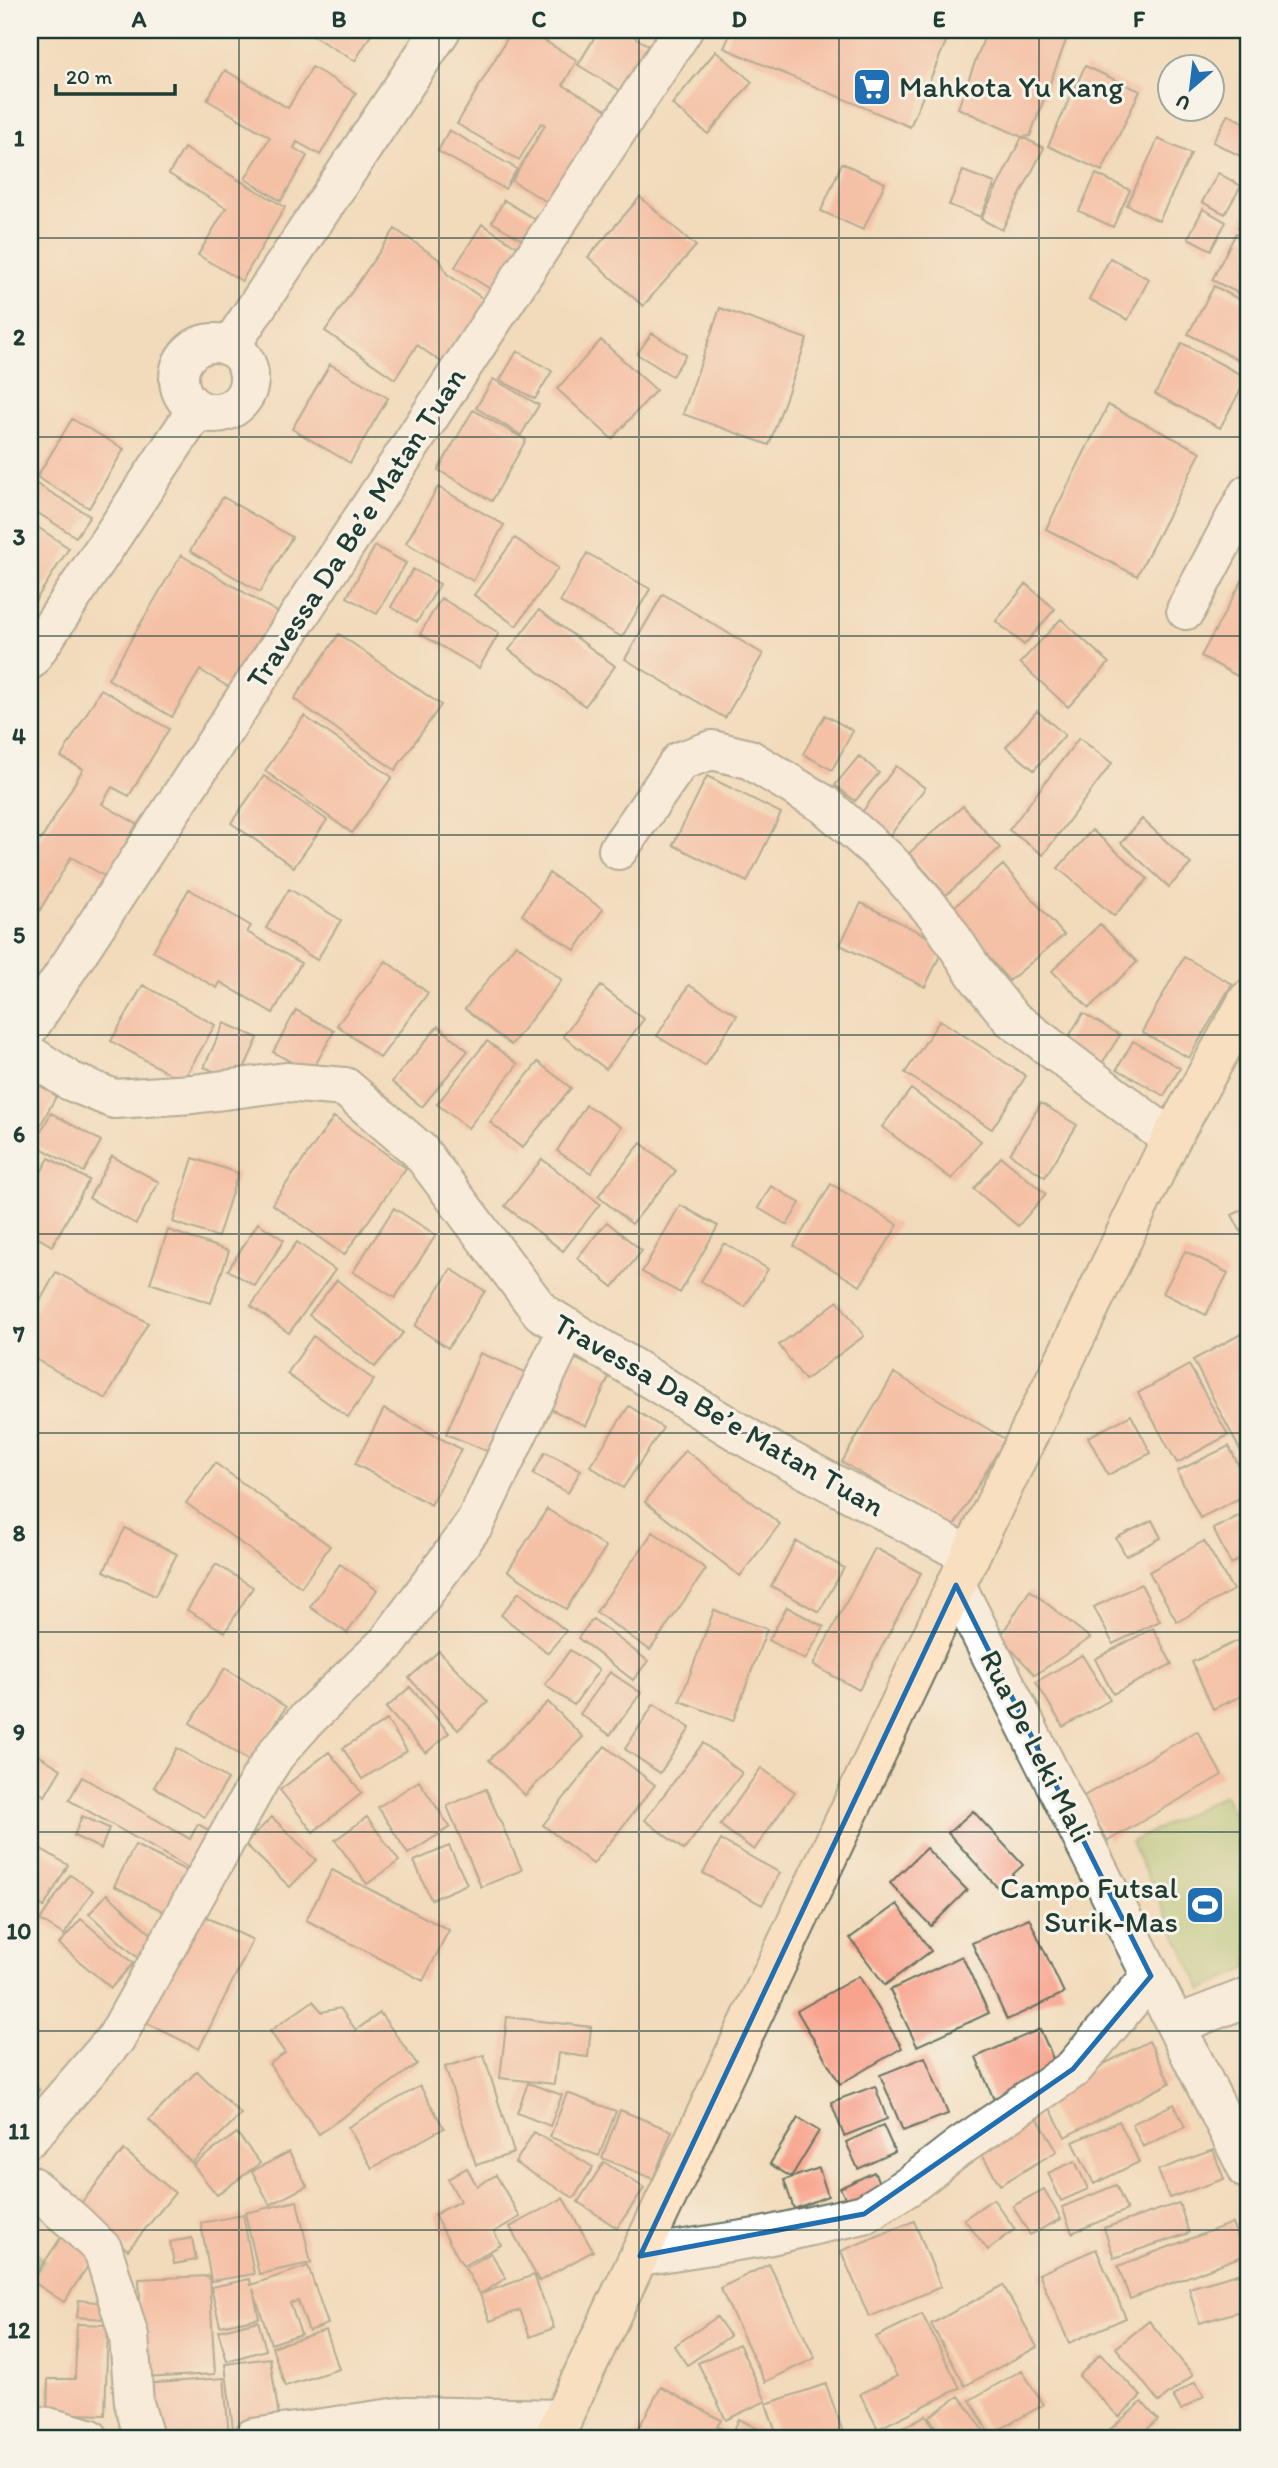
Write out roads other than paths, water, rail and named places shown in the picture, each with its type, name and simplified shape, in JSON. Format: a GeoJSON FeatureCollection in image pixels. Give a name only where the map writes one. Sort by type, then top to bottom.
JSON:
{"type":"FeatureCollection","features":[{"type":"Feature","properties":{"kind":"main road"},"geometry":{"type":"LineString","coordinates":[[558,2429],[963,1571],[1171,1139],[1248,1000]]}},
{"type":"Feature","properties":{"kind":"street"},"geometry":{"type":"LineString","coordinates":[[231,345],[441,30]]}},
{"type":"Feature","properties":{"kind":"street","name":"Travessa Da Be’e Matan Tuan"},"geometry":{"type":"LineString","coordinates":[[30,1026],[683,30]]}},
{"type":"Feature","properties":{"kind":"street"},"geometry":{"type":"LineString","coordinates":[[209,342],[231,345],[244,359],[250,376],[246,395],[233,408],[215,414],[197,410],[181,394],[177,371],[188,351],[209,342]]}},
{"type":"Feature","properties":{"kind":"street"},"geometry":{"type":"LineString","coordinates":[[30,660],[197,410]]}},
{"type":"Feature","properties":{"kind":"street"},"geometry":{"type":"LineString","coordinates":[[1186,610],[1248,494]]}},
{"type":"Feature","properties":{"kind":"street"},"geometry":{"type":"LineString","coordinates":[[618,850],[680,761],[712,750],[749,760],[825,805],[888,860],[939,918],[977,976],[1011,1018],[1171,1139]]}},
{"type":"Feature","properties":{"kind":"street","name":"Travessa Da Be’e Matan Tuan"},"geometry":{"type":"LineString","coordinates":[[30,1055],[70,1081],[114,1099],[193,1094],[286,1082],[345,1087],[420,1151],[541,1312],[963,1571]]}},
{"type":"Feature","properties":{"kind":"street"},"geometry":{"type":"LineString","coordinates":[[30,2137],[117,2038],[276,1754],[309,1717],[388,1642],[475,1523],[568,1328]]}},
{"type":"Feature","properties":{"kind":"street","name":"Rua De Leki Mali"},"geometry":{"type":"LineString","coordinates":[[963,1571],[1151,1976],[1248,2170]]}},
{"type":"Feature","properties":{"kind":"street"},"geometry":{"type":"LineString","coordinates":[[639,2256],[762,2237],[864,2214],[909,2186],[958,2148],[1073,2069],[1151,1976]]}},
{"type":"Feature","properties":{"kind":"street"},"geometry":{"type":"LineString","coordinates":[[1176,2025],[1248,1997]]}},
{"type":"Feature","properties":{"kind":"street"},"geometry":{"type":"LineString","coordinates":[[30,2185],[103,2250],[129,2336],[134,2403],[144,2438]]}},
{"type":"Feature","properties":{"kind":"street"},"geometry":{"type":"LineString","coordinates":[[253,2438],[406,2416],[558,2429]]}},
{"type":"Feature","properties":{"kind":"street"},"geometry":{"type":"LineString","coordinates":[[30,2425],[89,2438]]}},
{"type":"Feature","properties":{"kind":"place","name":"Mahkota Yu Kang"},"geometry":{"type":"Point","coordinates":[872,87]}},
{"type":"Feature","properties":{"kind":"place","name":"Campo Futsal Surik-Mas"},"geometry":{"type":"Point","coordinates":[1205,1905]}}]}
